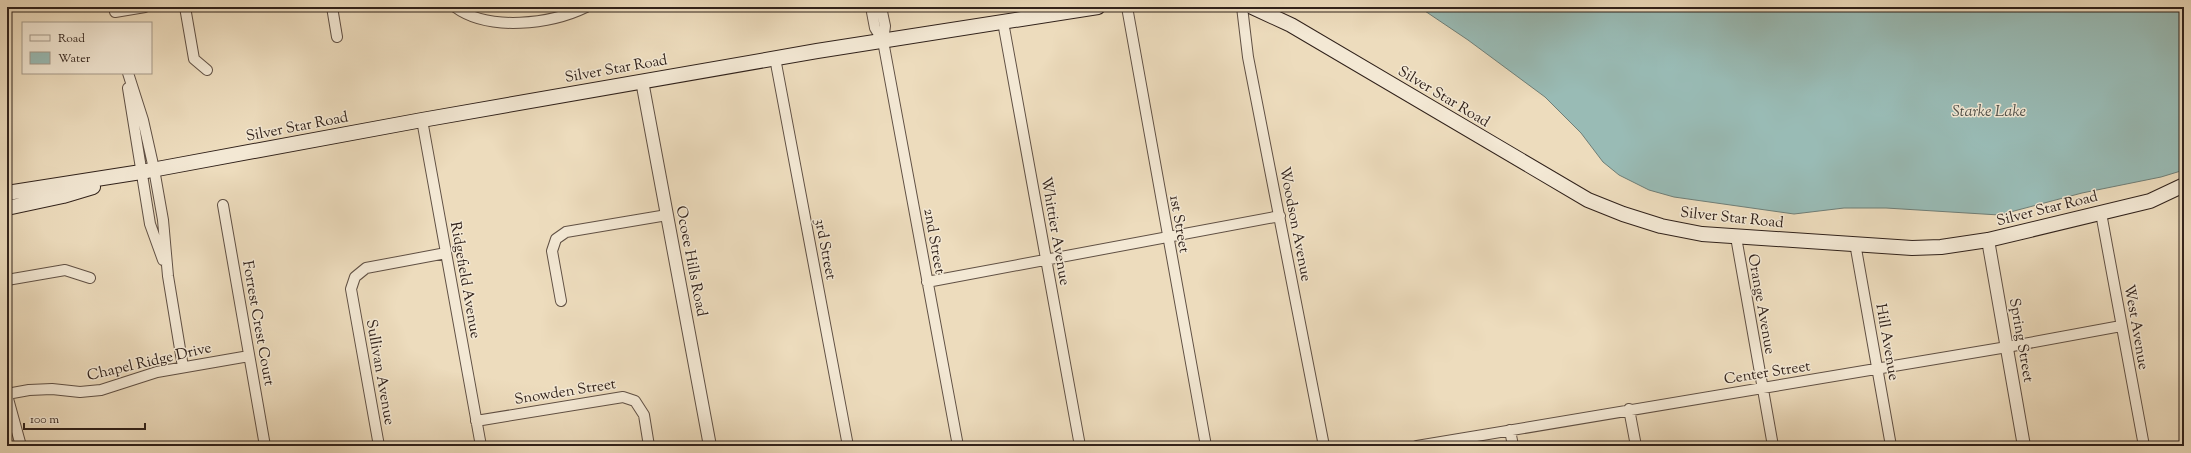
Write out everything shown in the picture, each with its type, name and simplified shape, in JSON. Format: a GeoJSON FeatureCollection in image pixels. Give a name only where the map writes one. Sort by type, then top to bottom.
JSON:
{"type":"FeatureCollection","features":[{"type":"Feature","properties":{"kind":"main road","name":"Silver Star Road"},"geometry":{"type":"LineString","coordinates":[[10,193],[148,171],[422,120],[775,58],[1098,7]]}},
{"type":"Feature","properties":{"kind":"main road","name":"Silver Star Road"},"geometry":{"type":"LineString","coordinates":[[1252,7],[1291,25],[1588,200],[1623,214],[1661,226],[1702,234],[1912,248],[1942,247],[1988,240],[2150,201],[2184,185]]}},
{"type":"Feature","properties":{"kind":"main road","name":"Silver Star Road"},"geometry":{"type":"LineString","coordinates":[[7,208],[63,196],[148,171]]}},
{"type":"Feature","properties":{"kind":"street"},"geometry":{"type":"LineString","coordinates":[[117,22],[114,10],[145,7]]}},
{"type":"Feature","properties":{"kind":"street"},"geometry":{"type":"LineString","coordinates":[[185,7],[194,59],[207,70]]}},
{"type":"Feature","properties":{"kind":"street"},"geometry":{"type":"LineString","coordinates":[[332,7],[337,37]]}},
{"type":"Feature","properties":{"kind":"street"},"geometry":{"type":"LineString","coordinates":[[455,7],[480,18],[508,23],[538,21],[575,13],[586,7]]}},
{"type":"Feature","properties":{"kind":"street"},"geometry":{"type":"LineString","coordinates":[[871,7],[875,28],[883,41]]}},
{"type":"Feature","properties":{"kind":"street"},"geometry":{"type":"LineString","coordinates":[[881,7],[885,26],[883,41]]}},
{"type":"Feature","properties":{"kind":"street","name":"1st Street"},"geometry":{"type":"LineString","coordinates":[[1127,7],[1206,446]]}},
{"type":"Feature","properties":{"kind":"street","name":"Woodson Avenue"},"geometry":{"type":"LineString","coordinates":[[1242,7],[1248,57],[1324,446]]}},
{"type":"Feature","properties":{"kind":"street","name":"Whittier Avenue"},"geometry":{"type":"LineString","coordinates":[[1003,22],[1080,446]]}},
{"type":"Feature","properties":{"kind":"street","name":"2nd Street"},"geometry":{"type":"LineString","coordinates":[[883,41],[958,446]]}},
{"type":"Feature","properties":{"kind":"street","name":"3rd Street"},"geometry":{"type":"LineString","coordinates":[[775,58],[848,446]]}},
{"type":"Feature","properties":{"kind":"street"},"geometry":{"type":"LineString","coordinates":[[127,74],[148,171],[150,224],[168,276],[183,367]]}},
{"type":"Feature","properties":{"kind":"street","name":"Ocoee Hills Road"},"geometry":{"type":"LineString","coordinates":[[642,81],[710,446]]}},
{"type":"Feature","properties":{"kind":"street","name":"Ridgefield Avenue"},"geometry":{"type":"LineString","coordinates":[[422,120],[481,446]]}},
{"type":"Feature","properties":{"kind":"street","name":"Forrest Crest Court"},"geometry":{"type":"LineString","coordinates":[[223,205],[265,446]]}},
{"type":"Feature","properties":{"kind":"street","name":"West Avenue"},"geometry":{"type":"LineString","coordinates":[[2101,213],[2144,446]]}},
{"type":"Feature","properties":{"kind":"street"},"geometry":{"type":"LineString","coordinates":[[561,302],[552,251],[556,239],[566,232],[667,215]]}},
{"type":"Feature","properties":{"kind":"street"},"geometry":{"type":"LineString","coordinates":[[927,282],[1280,216]]}},
{"type":"Feature","properties":{"kind":"street","name":"Orange Avenue"},"geometry":{"type":"LineString","coordinates":[[1736,237],[1773,446]]}},
{"type":"Feature","properties":{"kind":"street","name":"Spring Street"},"geometry":{"type":"LineString","coordinates":[[1988,240],[2024,446]]}},
{"type":"Feature","properties":{"kind":"street","name":"Hill Avenue"},"geometry":{"type":"LineString","coordinates":[[1855,243],[1891,446]]}},
{"type":"Feature","properties":{"kind":"street","name":"Sullivan Avenue"},"geometry":{"type":"LineString","coordinates":[[379,446],[353,304],[351,288],[355,276],[366,268],[446,253]]}},
{"type":"Feature","properties":{"kind":"street"},"geometry":{"type":"LineString","coordinates":[[7,280],[65,270],[90,278]]}},
{"type":"Feature","properties":{"kind":"street","name":"Center Street"},"geometry":{"type":"LineString","coordinates":[[1417,446],[1629,409],[1762,389],[2121,326]]}},
{"type":"Feature","properties":{"kind":"street","name":"Chapel Ridge Drive"},"geometry":{"type":"LineString","coordinates":[[7,395],[44,390],[80,392],[101,390],[157,372],[249,356]]}},
{"type":"Feature","properties":{"kind":"street"},"geometry":{"type":"LineString","coordinates":[[7,395],[21,446]]}},
{"type":"Feature","properties":{"kind":"street","name":"Snowden Street"},"geometry":{"type":"LineString","coordinates":[[476,421],[623,397],[635,401],[644,415],[649,446]]}},
{"type":"Feature","properties":{"kind":"street"},"geometry":{"type":"LineString","coordinates":[[1629,409],[1636,446]]}},
{"type":"Feature","properties":{"kind":"street"},"geometry":{"type":"LineString","coordinates":[[1510,430],[1513,446]]}},
{"type":"Feature","properties":{"kind":"water","name":"Starke Lake"},"geometry":{"type":"Polygon","coordinates":[[[1419,7],[2184,7],[2184,170],[2161,177],[2082,193],[1999,215],[1886,208],[1844,208],[1794,214],[1674,197],[1649,190],[1619,175],[1603,162],[1581,133],[1545,97],[1468,40],[1419,7]]]}}]}
